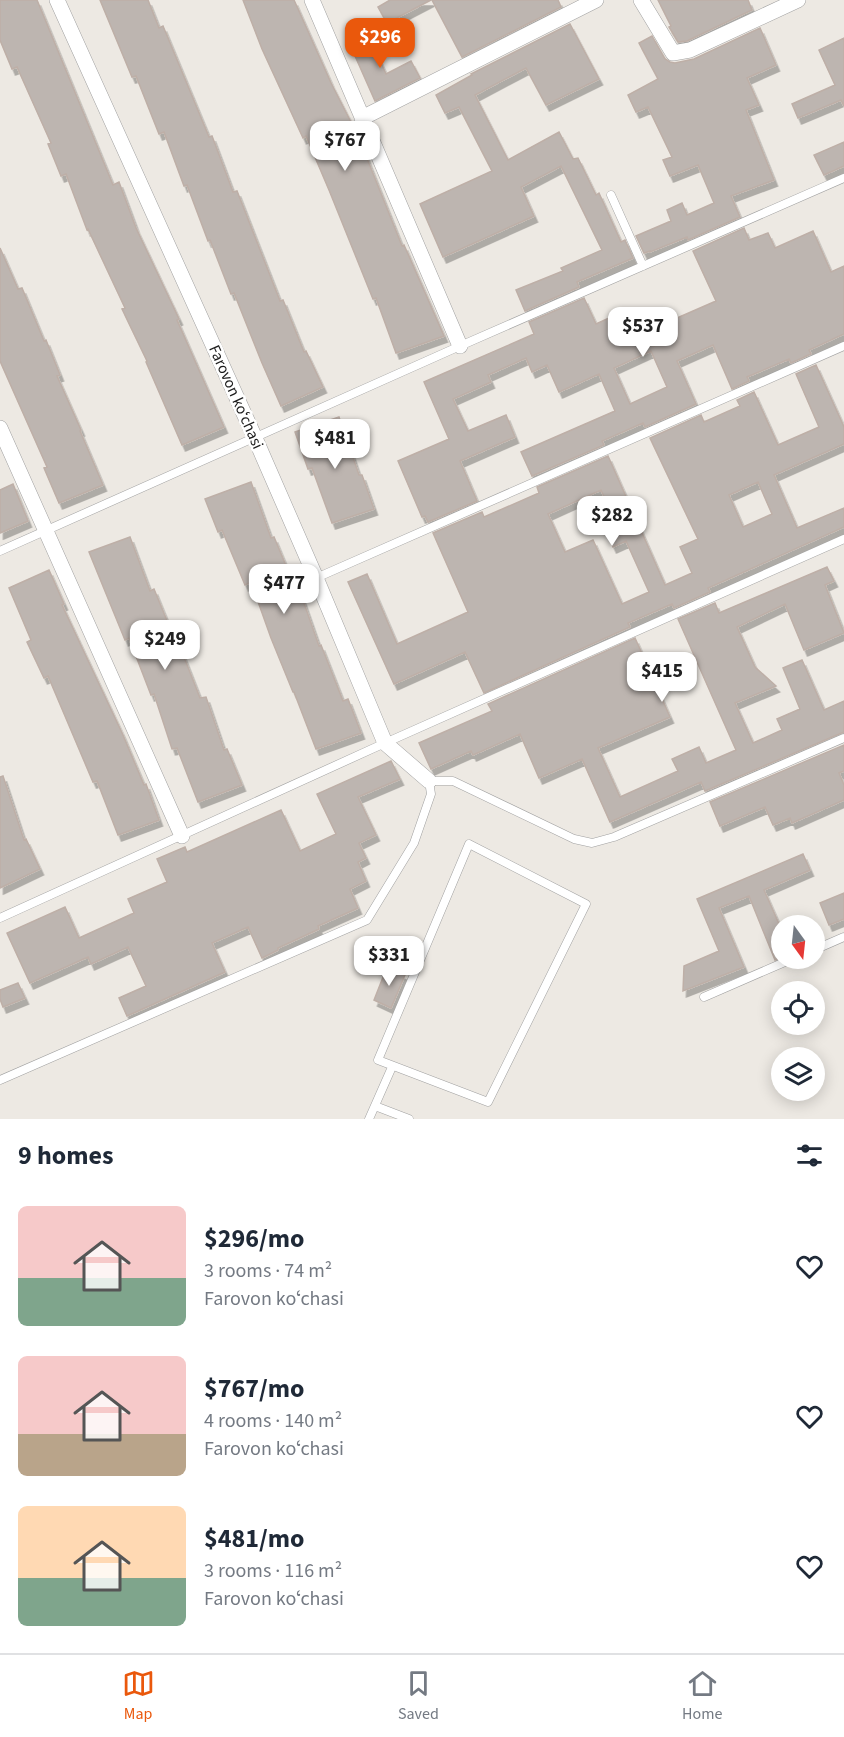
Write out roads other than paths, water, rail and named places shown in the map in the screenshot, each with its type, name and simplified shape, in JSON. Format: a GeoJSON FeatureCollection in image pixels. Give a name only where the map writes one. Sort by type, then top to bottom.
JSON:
{"type":"FeatureCollection","features":[{"type":"Feature","properties":{"kind":"street","name":"Farovon koʻchasi"},"geometry":{"type":"LineString","coordinates":[[57,0],[255,438],[385,743],[429,781]]}},
{"type":"Feature","properties":{"kind":"street"},"geometry":{"type":"LineString","coordinates":[[312,0],[460,346]]}},
{"type":"Feature","properties":{"kind":"street"},"geometry":{"type":"LineString","coordinates":[[362,118],[596,0]]}},
{"type":"Feature","properties":{"kind":"street"},"geometry":{"type":"LineString","coordinates":[[641,0],[673,53],[690,50],[798,0]]}},
{"type":"Feature","properties":{"kind":"street"},"geometry":{"type":"LineString","coordinates":[[0,428],[182,836]]}},
{"type":"Feature","properties":{"kind":"lane"},"geometry":{"type":"LineString","coordinates":[[0,551],[844,178]]}},
{"type":"Feature","properties":{"kind":"lane"},"geometry":{"type":"LineString","coordinates":[[611,195],[643,266]]}},
{"type":"Feature","properties":{"kind":"lane"},"geometry":{"type":"LineString","coordinates":[[316,578],[844,346]]}},
{"type":"Feature","properties":{"kind":"lane"},"geometry":{"type":"LineString","coordinates":[[0,918],[385,743],[844,539]]}},
{"type":"Feature","properties":{"kind":"lane"},"geometry":{"type":"LineString","coordinates":[[0,1080],[367,920],[414,843],[431,794],[429,781],[453,781],[574,839],[592,843],[614,837],[844,738]]}},
{"type":"Feature","properties":{"kind":"lane"},"geometry":{"type":"LineString","coordinates":[[469,844],[586,904],[488,1102],[392,1067],[378,1060],[469,844]]}},
{"type":"Feature","properties":{"kind":"lane"},"geometry":{"type":"LineString","coordinates":[[825,945],[844,937]]}},
{"type":"Feature","properties":{"kind":"lane"},"geometry":{"type":"LineString","coordinates":[[704,998],[771,968]]}},
{"type":"Feature","properties":{"kind":"lane"},"geometry":{"type":"LineString","coordinates":[[369,1119],[392,1067]]}},
{"type":"Feature","properties":{"kind":"lane"},"geometry":{"type":"LineString","coordinates":[[375,1106],[409,1119]]}}]}
